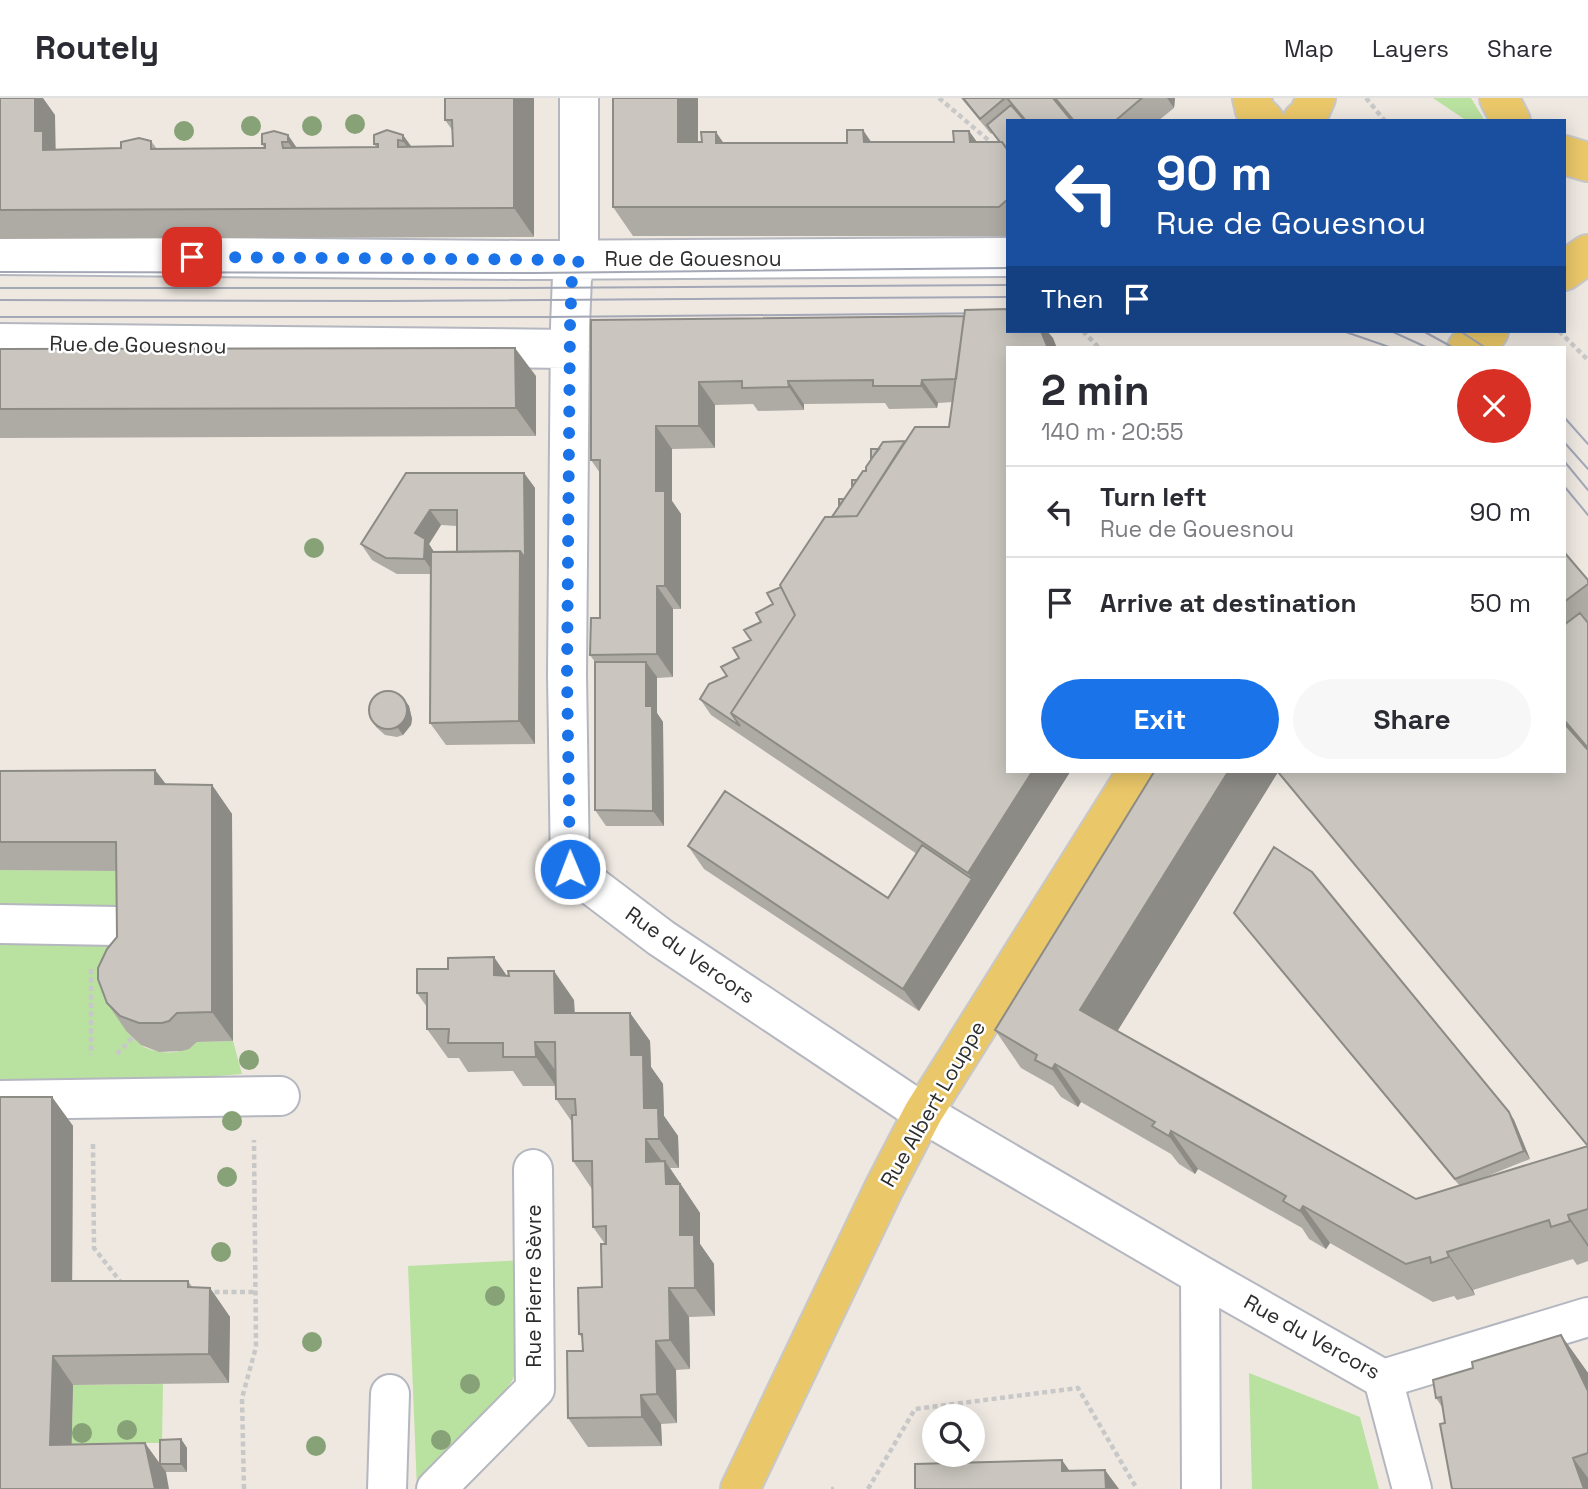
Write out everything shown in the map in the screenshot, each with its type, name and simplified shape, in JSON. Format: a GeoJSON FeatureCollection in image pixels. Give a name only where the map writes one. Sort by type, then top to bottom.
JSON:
{"type":"FeatureCollection","features":[{"type":"Feature","properties":{"kind":"main road"},"geometry":{"type":"LineString","coordinates":[[1252,98],[1255,111],[1263,119]]}},
{"type":"Feature","properties":{"kind":"main road"},"geometry":{"type":"LineString","coordinates":[[1304,119],[1314,107],[1316,98]]}},
{"type":"Feature","properties":{"kind":"main road"},"geometry":{"type":"LineString","coordinates":[[1499,98],[1510,119]]}},
{"type":"Feature","properties":{"kind":"main road"},"geometry":{"type":"LineString","coordinates":[[1566,156],[1588,162]]}},
{"type":"Feature","properties":{"kind":"main road"},"geometry":{"type":"LineString","coordinates":[[1566,270],[1588,254]]}},
{"type":"Feature","properties":{"kind":"main road"},"geometry":{"type":"LineString","coordinates":[[1470,346],[1486,333]]}},
{"type":"Feature","properties":{"kind":"main road","name":"Rue Albert Louppe"},"geometry":{"type":"LineString","coordinates":[[740,1489],[884,1188],[923,1113],[1136,773]]}},
{"type":"Feature","properties":{"kind":"street","name":"Rue du Vercors"},"geometry":{"type":"LineString","coordinates":[[579,98],[575,274],[570,349],[567,674],[570,869],[661,938],[923,1113],[1383,1379],[1588,1317]]}},
{"type":"Feature","properties":{"kind":"street","name":"Rue de Gouesnou"},"geometry":{"type":"LineString","coordinates":[[0,255],[575,274],[1006,257]]}},
{"type":"Feature","properties":{"kind":"street","name":"Rue de Gouesnou"},"geometry":{"type":"LineString","coordinates":[[0,343],[570,349]]}},
{"type":"Feature","properties":{"kind":"street"},"geometry":{"type":"LineString","coordinates":[[0,924],[104,926]]}},
{"type":"Feature","properties":{"kind":"street"},"geometry":{"type":"LineString","coordinates":[[0,1100],[267,1097]]}},
{"type":"Feature","properties":{"kind":"street","name":"Rue Pierre Sèvre"},"geometry":{"type":"LineString","coordinates":[[436,1489],[535,1389],[533,1168]]}},
{"type":"Feature","properties":{"kind":"street"},"geometry":{"type":"LineString","coordinates":[[1200,1275],[1201,1489]]}},
{"type":"Feature","properties":{"kind":"street"},"geometry":{"type":"LineString","coordinates":[[1383,1379],[1412,1489]]}},
{"type":"Feature","properties":{"kind":"street"},"geometry":{"type":"LineString","coordinates":[[387,1489],[390,1394]]}},
{"type":"Feature","properties":{"kind":"path"},"geometry":{"type":"LineString","coordinates":[[939,98],[998,148]]}},
{"type":"Feature","properties":{"kind":"path"},"geometry":{"type":"LineString","coordinates":[[1366,98],[1383,119]]}},
{"type":"Feature","properties":{"kind":"path"},"geometry":{"type":"LineString","coordinates":[[1085,333],[1097,346]]}},
{"type":"Feature","properties":{"kind":"path"},"geometry":{"type":"LineString","coordinates":[[1561,333],[1588,360]]}},
{"type":"Feature","properties":{"kind":"path"},"geometry":{"type":"LineString","coordinates":[[1583,354],[1588,349]]}},
{"type":"Feature","properties":{"kind":"path"},"geometry":{"type":"LineString","coordinates":[[91,1056],[104,926]]}},
{"type":"Feature","properties":{"kind":"path"},"geometry":{"type":"LineString","coordinates":[[120,1051],[132,1037]]}},
{"type":"Feature","properties":{"kind":"path"},"geometry":{"type":"LineString","coordinates":[[244,1489],[242,1398],[256,1347],[254,1292],[267,1097]]}},
{"type":"Feature","properties":{"kind":"path"},"geometry":{"type":"LineString","coordinates":[[92,1099],[93,1248],[128,1291]]}},
{"type":"Feature","properties":{"kind":"path"},"geometry":{"type":"LineString","coordinates":[[204,1292],[254,1292]]}},
{"type":"Feature","properties":{"kind":"path"},"geometry":{"type":"LineString","coordinates":[[868,1489],[915,1409],[1078,1388],[1137,1489]]}},
{"type":"Feature","properties":{"kind":"green space"},"geometry":{"type":"Polygon","coordinates":[[[1433,98],[1471,98],[1484,119],[1464,119],[1433,98]]]}},
{"type":"Feature","properties":{"kind":"green space"},"geometry":{"type":"Polygon","coordinates":[[[0,870],[136,871],[127,1032],[144,1047],[165,1052],[186,1049],[197,1042],[233,1041],[242,1074],[121,1084],[0,1087],[0,870]]]}},
{"type":"Feature","properties":{"kind":"green space"},"geometry":{"type":"Polygon","coordinates":[[[525,1260],[525,1350],[512,1381],[468,1442],[417,1489],[408,1266],[525,1260]]]}},
{"type":"Feature","properties":{"kind":"green space"},"geometry":{"type":"Polygon","coordinates":[[[1249,1373],[1360,1417],[1379,1489],[1252,1489],[1249,1373]]]}},
{"type":"Feature","properties":{"kind":"green space"},"geometry":{"type":"Polygon","coordinates":[[[163,1384],[162,1443],[141,1443],[141,1472],[71,1474],[73,1385],[163,1384]]]}},
{"type":"Feature","properties":{"kind":"building"},"geometry":{"type":"Polygon","coordinates":[[[0,98],[35,98],[35,131],[43,131],[43,150],[121,148],[121,142],[139,138],[151,141],[151,149],[265,148],[262,134],[274,131],[288,135],[288,142],[282,142],[283,148],[378,147],[378,144],[374,144],[374,135],[387,130],[403,135],[403,141],[398,140],[398,147],[453,146],[452,120],[445,120],[445,98],[514,98],[514,208],[0,210],[0,98]]]}},
{"type":"Feature","properties":{"kind":"building"},"geometry":{"type":"Polygon","coordinates":[[[613,98],[678,98],[678,142],[702,142],[701,132],[716,132],[716,143],[847,143],[847,130],[863,130],[864,142],[954,142],[953,131],[969,131],[970,142],[1002,142],[1006,147],[1006,201],[999,207],[613,207],[613,98]]]}},
{"type":"Feature","properties":{"kind":"building"},"geometry":{"type":"Polygon","coordinates":[[[963,98],[1005,98],[980,119],[963,98]]]}},
{"type":"Feature","properties":{"kind":"building"},"geometry":{"type":"Polygon","coordinates":[[[1007,98],[1053,98],[1070,119],[1024,119],[1007,98]]]}},
{"type":"Feature","properties":{"kind":"building"},"geometry":{"type":"Polygon","coordinates":[[[1055,98],[1142,98],[1117,119],[1072,119],[1055,98]]]}},
{"type":"Feature","properties":{"kind":"building"},"geometry":{"type":"Polygon","coordinates":[[[1011,105],[1023,119],[1006,119],[1006,148],[987,125],[1011,105]]]}},
{"type":"Feature","properties":{"kind":"building"},"geometry":{"type":"Polygon","coordinates":[[[1006,309],[1006,333],[1042,333],[1047,346],[1006,346],[1006,773],[1031,773],[968,873],[731,713],[795,615],[780,585],[825,517],[857,516],[915,427],[949,427],[965,310],[1006,309]]]}},
{"type":"Feature","properties":{"kind":"building"},"geometry":{"type":"Polygon","coordinates":[[[964,316],[956,379],[922,380],[921,386],[873,386],[873,380],[788,381],[789,387],[742,388],[742,381],[699,382],[699,426],[656,426],[656,491],[665,491],[665,586],[657,586],[657,654],[590,655],[591,618],[600,618],[600,460],[591,460],[591,320],[964,316]]]}},
{"type":"Feature","properties":{"kind":"building"},"geometry":{"type":"Polygon","coordinates":[[[515,348],[516,408],[0,409],[0,349],[515,348]]]}},
{"type":"Feature","properties":{"kind":"building"},"geometry":{"type":"Polygon","coordinates":[[[905,441],[857,516],[832,517],[863,471],[866,471],[883,442],[905,441]]]}},
{"type":"Feature","properties":{"kind":"building"},"geometry":{"type":"Polygon","coordinates":[[[871,449],[879,449],[871,459],[871,449]]]}},
{"type":"Feature","properties":{"kind":"building"},"geometry":{"type":"Polygon","coordinates":[[[406,473],[524,473],[525,558],[520,551],[457,552],[457,510],[430,510],[415,533],[425,539],[424,559],[386,558],[361,544],[406,473]]]}},
{"type":"Feature","properties":{"kind":"building"},"geometry":{"type":"Polygon","coordinates":[[[520,551],[519,721],[430,723],[431,552],[520,551]]]}},
{"type":"Feature","properties":{"kind":"building"},"geometry":{"type":"Polygon","coordinates":[[[1566,554],[1588,580],[1588,584],[1566,600],[1566,554]]]}},
{"type":"Feature","properties":{"kind":"building"},"geometry":{"type":"Polygon","coordinates":[[[781,587],[795,615],[731,713],[740,726],[700,699],[709,684],[727,676],[721,667],[739,658],[733,648],[751,640],[744,630],[761,622],[756,613],[773,604],[767,593],[781,587]]]}},
{"type":"Feature","properties":{"kind":"building"},"geometry":{"type":"Polygon","coordinates":[[[1580,613],[1588,623],[1588,748],[1566,722],[1566,624],[1580,613]]]}},
{"type":"Feature","properties":{"kind":"building"},"geometry":{"type":"Polygon","coordinates":[[[595,662],[646,662],[646,706],[652,706],[653,811],[595,810],[595,662]]]}},
{"type":"Feature","properties":{"kind":"building"},"geometry":{"type":"Polygon","coordinates":[[[388,691],[401,697],[407,710],[401,723],[388,729],[375,723],[369,710],[375,697],[388,691]]]}},
{"type":"Feature","properties":{"kind":"building"},"geometry":{"type":"Polygon","coordinates":[[[1566,725],[1588,750],[1588,1146],[1279,773],[1566,773],[1566,725]]]}},
{"type":"Feature","properties":{"kind":"building"},"geometry":{"type":"Polygon","coordinates":[[[155,770],[155,784],[212,785],[212,1012],[177,1013],[169,1021],[162,1023],[139,1023],[120,1016],[107,1003],[98,979],[98,968],[107,949],[117,937],[116,842],[0,842],[0,771],[155,770]]]}},
{"type":"Feature","properties":{"kind":"building"},"geometry":{"type":"Polygon","coordinates":[[[1153,773],[1227,773],[1080,1010],[1416,1199],[1588,1146],[1588,1209],[1568,1215],[1570,1221],[1551,1227],[1549,1220],[1447,1252],[1449,1257],[1431,1263],[1430,1257],[1406,1264],[1303,1206],[1300,1211],[1283,1201],[1286,1196],[1171,1131],[1169,1136],[1152,1126],[1155,1122],[1055,1064],[1052,1069],[1035,1060],[1037,1055],[995,1030],[1153,773]]]}},
{"type":"Feature","properties":{"kind":"building"},"geometry":{"type":"Polygon","coordinates":[[[725,791],[888,898],[922,845],[972,879],[903,989],[688,846],[725,791]]]}},
{"type":"Feature","properties":{"kind":"building"},"geometry":{"type":"Polygon","coordinates":[[[1274,847],[1312,872],[1509,1112],[1524,1151],[1455,1179],[1234,913],[1274,847]]]}},
{"type":"Feature","properties":{"kind":"building"},"geometry":{"type":"Polygon","coordinates":[[[494,957],[494,975],[509,976],[508,971],[554,971],[555,1013],[630,1013],[631,1055],[643,1055],[644,1108],[658,1108],[659,1139],[646,1139],[646,1162],[665,1161],[666,1184],[680,1184],[680,1235],[694,1235],[695,1288],[669,1288],[670,1340],[656,1341],[657,1394],[641,1395],[642,1417],[568,1418],[567,1351],[583,1351],[582,1334],[579,1334],[578,1288],[602,1287],[601,1244],[606,1244],[606,1226],[593,1227],[592,1161],[573,1161],[572,1115],[576,1115],[575,1099],[556,1099],[555,1042],[535,1042],[536,1057],[503,1057],[503,1043],[448,1043],[449,1029],[427,1029],[427,993],[417,993],[417,969],[448,969],[448,958],[494,957]]]}},
{"type":"Feature","properties":{"kind":"building"},"geometry":{"type":"Polygon","coordinates":[[[0,1097],[52,1097],[52,1281],[188,1281],[188,1287],[210,1288],[209,1354],[53,1356],[50,1445],[145,1443],[155,1489],[0,1489],[0,1097]]]}},
{"type":"Feature","properties":{"kind":"building"},"geometry":{"type":"Polygon","coordinates":[[[1561,1335],[1588,1391],[1588,1453],[1573,1458],[1584,1489],[1452,1489],[1440,1424],[1445,1423],[1441,1397],[1436,1398],[1433,1380],[1473,1368],[1472,1362],[1561,1335]]]}},
{"type":"Feature","properties":{"kind":"building"},"geometry":{"type":"Polygon","coordinates":[[[181,1439],[181,1464],[160,1464],[160,1440],[181,1439]]]}},
{"type":"Feature","properties":{"kind":"building"},"geometry":{"type":"Polygon","coordinates":[[[1062,1460],[1062,1471],[1105,1470],[1106,1489],[915,1489],[915,1464],[922,1464],[922,1467],[985,1467],[985,1462],[1062,1460]]]}},
{"type":"Feature","properties":{"kind":"tram line"},"geometry":{"type":"LineString","coordinates":[[0,272],[534,273],[1006,268]]}},
{"type":"Feature","properties":{"kind":"tram line"},"geometry":{"type":"LineString","coordinates":[[0,288],[1006,285]]}},
{"type":"Feature","properties":{"kind":"tram line"},"geometry":{"type":"LineString","coordinates":[[0,300],[386,301],[1006,297]]}},
{"type":"Feature","properties":{"kind":"tram line"},"geometry":{"type":"LineString","coordinates":[[0,317],[546,317],[1006,313]]}},
{"type":"Feature","properties":{"kind":"tram line"},"geometry":{"type":"LineString","coordinates":[[1349,333],[1386,346]]}},
{"type":"Feature","properties":{"kind":"tram line"},"geometry":{"type":"LineString","coordinates":[[1395,333],[1424,346]]}},
{"type":"Feature","properties":{"kind":"tram line"},"geometry":{"type":"LineString","coordinates":[[1427,333],[1450,346]]}},
{"type":"Feature","properties":{"kind":"tram line"},"geometry":{"type":"LineString","coordinates":[[1463,333],[1483,346]]}},
{"type":"Feature","properties":{"kind":"tram line"},"geometry":{"type":"LineString","coordinates":[[1566,419],[1588,444]]}},
{"type":"Feature","properties":{"kind":"tram line"},"geometry":{"type":"LineString","coordinates":[[1566,444],[1588,469]]}},
{"type":"Feature","properties":{"kind":"tram line"},"geometry":{"type":"LineString","coordinates":[[1566,463],[1588,490]]}},
{"type":"Feature","properties":{"kind":"tram line"},"geometry":{"type":"LineString","coordinates":[[1566,488],[1588,515]]}},
{"type":"Feature","properties":{"kind":"route"},"geometry":{"type":"LineString","coordinates":[[192,257],[579,260],[572,276],[570,326],[567,674],[570,869]]}}]}
